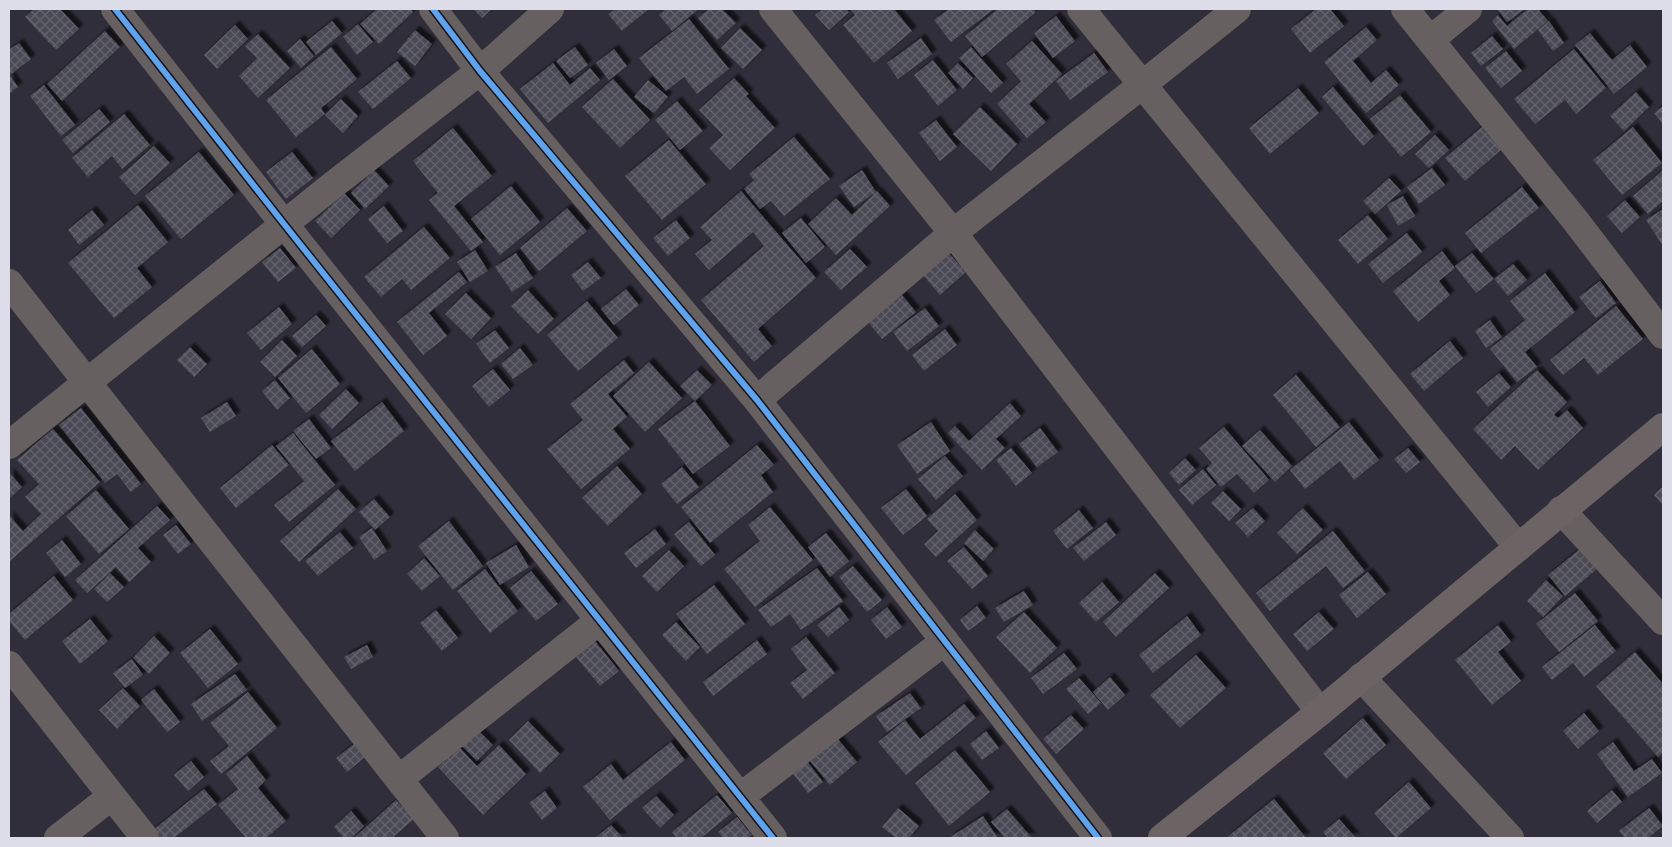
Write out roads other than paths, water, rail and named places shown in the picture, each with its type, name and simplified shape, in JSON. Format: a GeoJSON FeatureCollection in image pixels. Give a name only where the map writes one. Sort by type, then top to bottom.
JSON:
{"type":"FeatureCollection","features":[{"type":"Feature","properties":{"kind":"street"},"geometry":{"type":"LineString","coordinates":[[115,9],[599,621],[774,838]]}},
{"type":"Feature","properties":{"kind":"street"},"geometry":{"type":"LineString","coordinates":[[433,9],[480,71],[757,400],[1098,838]]}},
{"type":"Feature","properties":{"kind":"street"},"geometry":{"type":"LineString","coordinates":[[9,445],[284,224],[480,71],[550,9]]}},
{"type":"Feature","properties":{"kind":"street"},"geometry":{"type":"LineString","coordinates":[[773,9],[953,232],[1320,712]]}},
{"type":"Feature","properties":{"kind":"street"},"geometry":{"type":"LineString","coordinates":[[1082,9],[1518,547]]}},
{"type":"Feature","properties":{"kind":"street"},"geometry":{"type":"LineString","coordinates":[[757,400],[953,232],[1237,9]]}},
{"type":"Feature","properties":{"kind":"street"},"geometry":{"type":"LineString","coordinates":[[1405,9],[1575,220],[1663,335]]}},
{"type":"Feature","properties":{"kind":"street"},"geometry":{"type":"LineString","coordinates":[[1430,40],[1468,9]]}},
{"type":"Feature","properties":{"kind":"street"},"geometry":{"type":"LineString","coordinates":[[9,283],[445,838]]}},
{"type":"Feature","properties":{"kind":"street"},"geometry":{"type":"LineString","coordinates":[[1162,838],[1320,712],[1663,427]]}},
{"type":"Feature","properties":{"kind":"street"},"geometry":{"type":"LineString","coordinates":[[1561,510],[1663,621]]}},
{"type":"Feature","properties":{"kind":"street"},"geometry":{"type":"LineString","coordinates":[[399,779],[599,621]]}},
{"type":"Feature","properties":{"kind":"street"},"geometry":{"type":"LineString","coordinates":[[740,797],[945,641]]}},
{"type":"Feature","properties":{"kind":"street"},"geometry":{"type":"LineString","coordinates":[[9,665],[145,838]]}},
{"type":"Feature","properties":{"kind":"street"},"geometry":{"type":"LineString","coordinates":[[1361,677],[1510,838]]}},
{"type":"Feature","properties":{"kind":"street"},"geometry":{"type":"LineString","coordinates":[[58,838],[112,796]]}}]}
